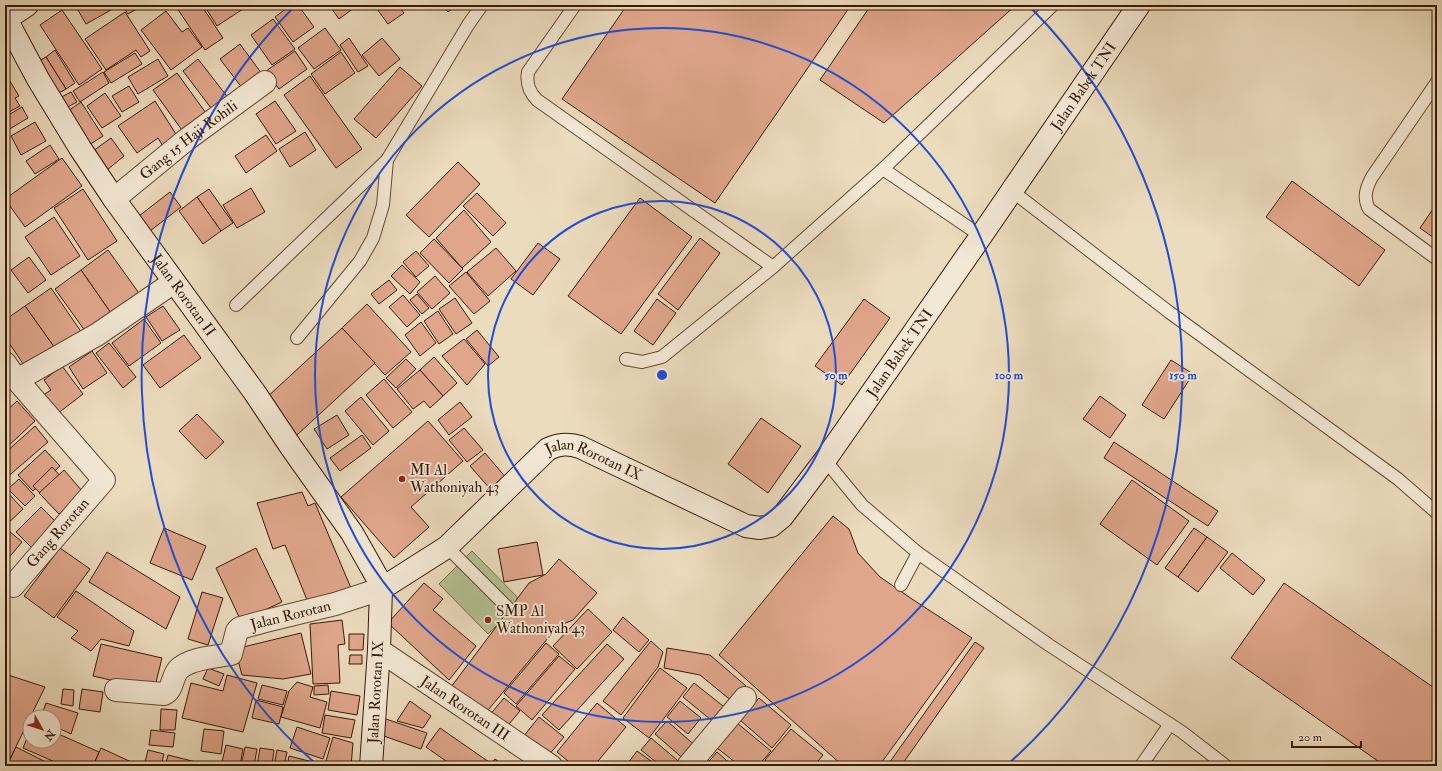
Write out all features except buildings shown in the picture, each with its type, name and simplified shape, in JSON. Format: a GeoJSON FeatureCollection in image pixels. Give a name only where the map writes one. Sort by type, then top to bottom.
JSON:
{"type":"FeatureCollection","features":[{"type":"Feature","properties":{"kind":"street","name":"Jalan Rorotan II"},"geometry":{"type":"LineString","coordinates":[[27,5],[5,19],[38,79],[80,148],[114,199],[255,393],[352,533],[378,579],[381,589]]}},
{"type":"Feature","properties":{"kind":"street","name":"Jalan Babek TNI"},"geometry":{"type":"LineString","coordinates":[[825,460],[1139,5]]}},
{"type":"Feature","properties":{"kind":"street","name":"Gang 15 Haji Rohili"},"geometry":{"type":"LineString","coordinates":[[114,199],[186,140],[265,82]]}},
{"type":"Feature","properties":{"kind":"street"},"geometry":{"type":"LineString","coordinates":[[11,372],[98,334],[174,282]]}},
{"type":"Feature","properties":{"kind":"street","name":"Gang Rorotan"},"geometry":{"type":"LineString","coordinates":[[8,585],[104,480],[11,372]]}},
{"type":"Feature","properties":{"kind":"street","name":"Jalan Rorotan IX"},"geometry":{"type":"LineString","coordinates":[[371,766],[379,650],[381,589],[447,547],[548,449],[558,445],[571,444],[580,447],[746,526],[760,528],[771,526],[782,517],[825,460]]}},
{"type":"Feature","properties":{"kind":"street","name":"Jalan Rorotan"},"geometry":{"type":"LineString","coordinates":[[116,690],[164,694],[169,690],[177,671],[183,666],[190,662],[231,654],[240,628],[266,620],[335,604],[381,589]]}},
{"type":"Feature","properties":{"kind":"street","name":"Jalan Rorotan III"},"geometry":{"type":"LineString","coordinates":[[379,650],[551,766]]}},
{"type":"Feature","properties":{"kind":"street"},"geometry":{"type":"LineString","coordinates":[[688,766],[745,698]]}},
{"type":"Feature","properties":{"kind":"lane"},"geometry":{"type":"LineString","coordinates":[[236,305],[388,160],[464,32],[482,5]]}},
{"type":"Feature","properties":{"kind":"lane"},"geometry":{"type":"LineString","coordinates":[[575,5],[528,72],[528,87],[532,95],[773,267]]}},
{"type":"Feature","properties":{"kind":"lane"},"geometry":{"type":"LineString","coordinates":[[626,359],[642,362],[662,357],[773,267],[883,169],[1053,5]]}},
{"type":"Feature","properties":{"kind":"lane"},"geometry":{"type":"LineString","coordinates":[[1437,82],[1372,177],[1367,187],[1365,202],[1369,209],[1437,259]]}},
{"type":"Feature","properties":{"kind":"lane"},"geometry":{"type":"LineString","coordinates":[[297,338],[360,262],[373,238],[383,205],[388,160]]}},
{"type":"Feature","properties":{"kind":"lane"},"geometry":{"type":"LineString","coordinates":[[883,169],[981,236]]}},
{"type":"Feature","properties":{"kind":"lane"},"geometry":{"type":"LineString","coordinates":[[1012,191],[1170,312],[1398,479],[1437,513]]}},
{"type":"Feature","properties":{"kind":"lane"},"geometry":{"type":"LineString","coordinates":[[825,460],[862,505],[918,553],[1049,645],[1170,724],[1226,766]]}},
{"type":"Feature","properties":{"kind":"lane"},"geometry":{"type":"LineString","coordinates":[[447,547],[508,608]]}},
{"type":"Feature","properties":{"kind":"lane"},"geometry":{"type":"LineString","coordinates":[[901,585],[918,553]]}},
{"type":"Feature","properties":{"kind":"lane"},"geometry":{"type":"LineString","coordinates":[[1141,766],[1170,724]]}},
{"type":"Feature","properties":{"kind":"green space"},"geometry":{"type":"Polygon","coordinates":[[[472,551],[521,601],[488,634],[439,584],[472,551]]]}},
{"type":"Feature","properties":{"kind":"place","name":"MI Al Wathoniyah 43"},"geometry":{"type":"Point","coordinates":[402,479]}},
{"type":"Feature","properties":{"kind":"place","name":"SMP Al Wathoniyah 43"},"geometry":{"type":"Point","coordinates":[488,620]}}]}
